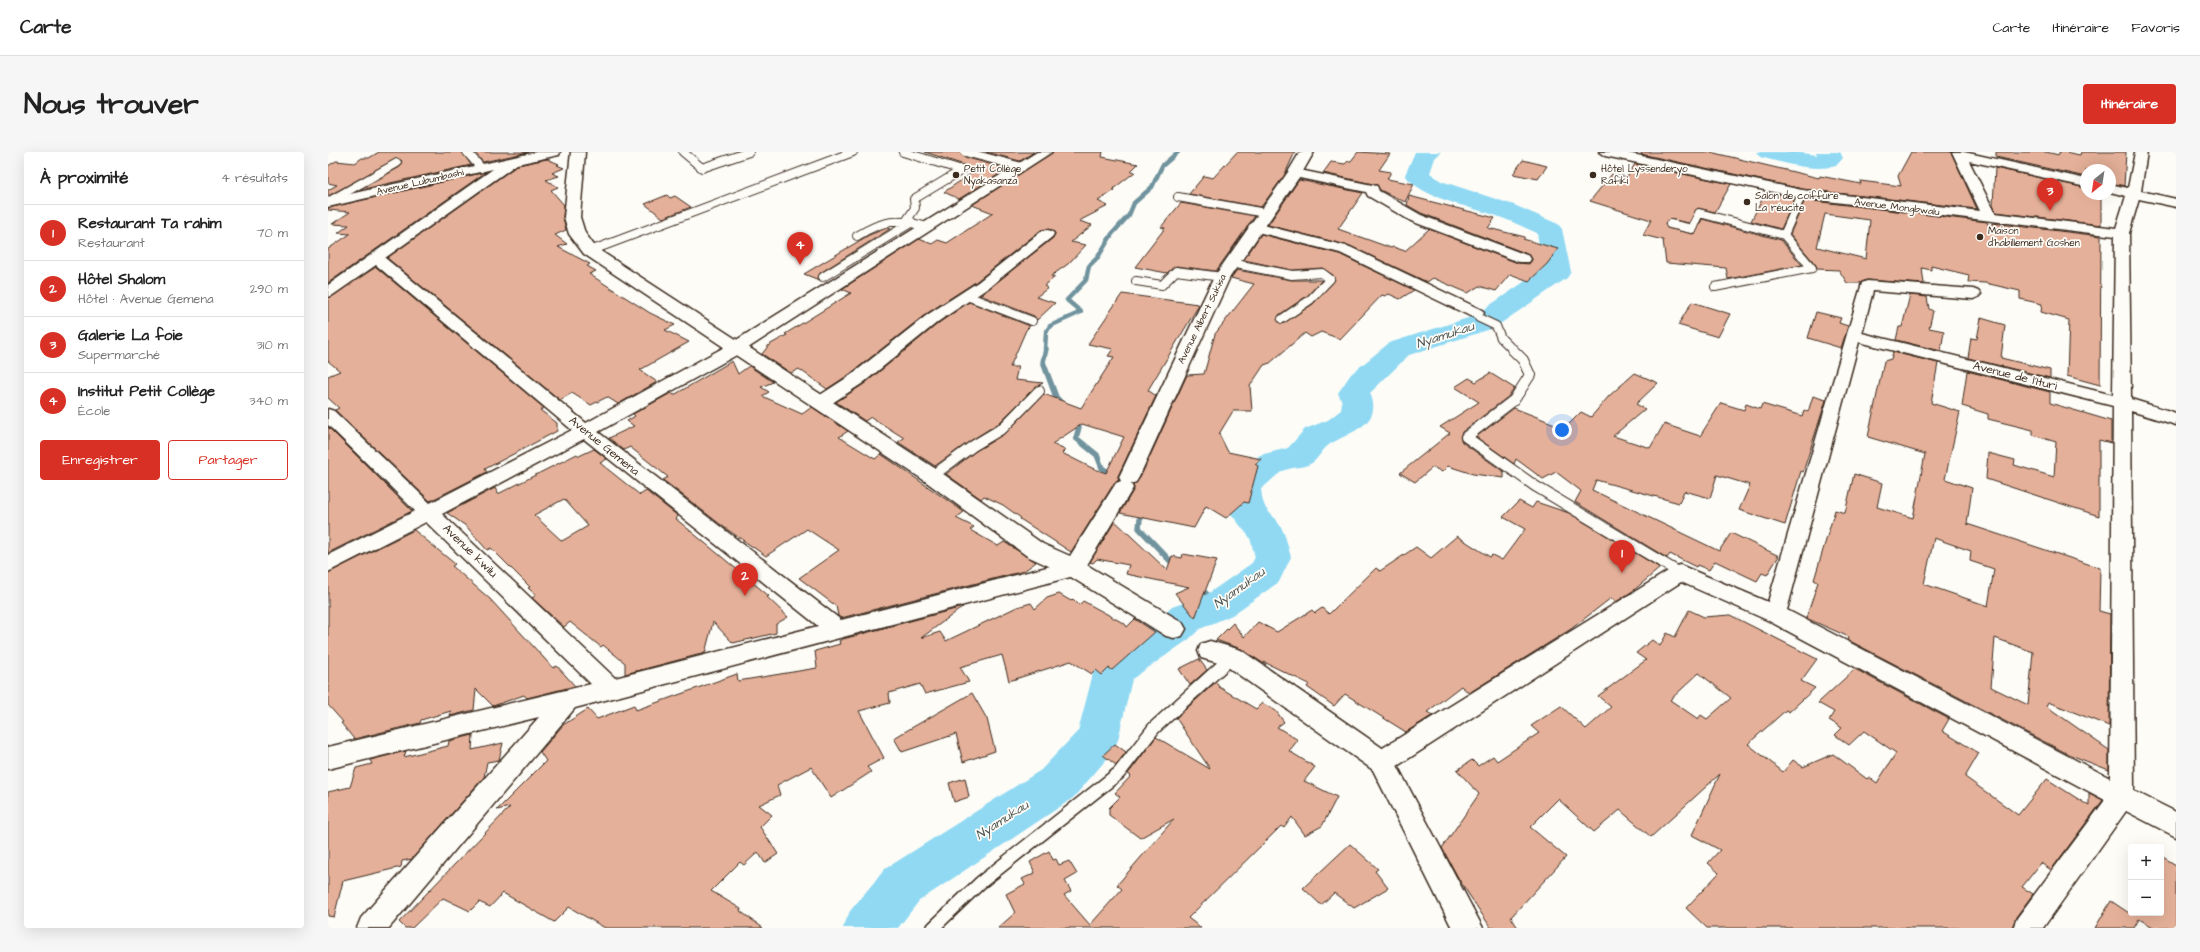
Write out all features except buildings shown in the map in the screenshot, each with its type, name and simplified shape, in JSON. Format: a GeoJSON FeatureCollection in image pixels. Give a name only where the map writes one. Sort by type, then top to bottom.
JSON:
{"type":"FeatureCollection","features":[{"type":"Feature","properties":{"kind":"street","name":"Avenue Lubumbashi"},"geometry":{"type":"LineString","coordinates":[[328,203],[554,152]]}},
{"type":"Feature","properties":{"kind":"street"},"geometry":{"type":"LineString","coordinates":[[580,152],[572,217],[577,234],[590,251],[932,476],[1035,550],[1074,568],[1152,617],[1174,629]]}},
{"type":"Feature","properties":{"kind":"street"},"geometry":{"type":"LineString","coordinates":[[328,564],[585,431],[736,348],[1046,152]]}},
{"type":"Feature","properties":{"kind":"street","name":"Avenue Albert Sukisa"},"geometry":{"type":"LineString","coordinates":[[1074,568],[1126,482],[1226,270],[1265,213],[1295,174],[1307,152]]}},
{"type":"Feature","properties":{"kind":"street","name":"Avenue Mongbwalu"},"geometry":{"type":"LineString","coordinates":[[1605,152],[1802,194],[2122,233]]}},
{"type":"Feature","properties":{"kind":"street"},"geometry":{"type":"LineString","coordinates":[[2028,928],[2122,797],[2122,233],[2134,193],[2141,152]]}},
{"type":"Feature","properties":{"kind":"street"},"geometry":{"type":"LineString","coordinates":[[1960,154],[2080,182]]}},
{"type":"Feature","properties":{"kind":"street"},"geometry":{"type":"LineString","coordinates":[[1960,154],[1990,218]]}},
{"type":"Feature","properties":{"kind":"street"},"geometry":{"type":"LineString","coordinates":[[328,292],[375,257],[513,161]]}},
{"type":"Feature","properties":{"kind":"street"},"geometry":{"type":"LineString","coordinates":[[1295,174],[1372,189],[1373,193],[1416,218],[1524,259]]}},
{"type":"Feature","properties":{"kind":"street"},"geometry":{"type":"LineString","coordinates":[[2116,189],[2176,203]]}},
{"type":"Feature","properties":{"kind":"street"},"geometry":{"type":"LineString","coordinates":[[1255,227],[1345,250],[1478,315]]}},
{"type":"Feature","properties":{"kind":"street"},"geometry":{"type":"LineString","coordinates":[[820,403],[857,379],[933,318],[967,296],[1047,234]]}},
{"type":"Feature","properties":{"kind":"street","name":"Avenue Gemena"},"geometry":{"type":"LineString","coordinates":[[375,257],[585,431],[837,629]]}},
{"type":"Feature","properties":{"kind":"street"},"geometry":{"type":"LineString","coordinates":[[1775,614],[1867,286],[1973,294]]}},
{"type":"Feature","properties":{"kind":"street","name":"Avenue de l'Ituri"},"geometry":{"type":"LineString","coordinates":[[1853,336],[2121,402],[2176,418]]}},
{"type":"Feature","properties":{"kind":"street","name":"Avenue kwilu"},"geometry":{"type":"LineString","coordinates":[[328,415],[430,512],[610,688]]}},
{"type":"Feature","properties":{"kind":"street"},"geometry":{"type":"LineString","coordinates":[[330,755],[568,700],[1074,568]]}},
{"type":"Feature","properties":{"kind":"street"},"geometry":{"type":"LineString","coordinates":[[1382,762],[1680,573],[1775,614],[2176,825]]}},
{"type":"Feature","properties":{"kind":"street"},"geometry":{"type":"LineString","coordinates":[[1221,654],[1382,762],[1468,928]]}},
{"type":"Feature","properties":{"kind":"street"},"geometry":{"type":"LineString","coordinates":[[369,927],[568,700]]}},
{"type":"Feature","properties":{"kind":"lane"},"geometry":{"type":"LineString","coordinates":[[467,152],[481,168]]}},
{"type":"Feature","properties":{"kind":"lane"},"geometry":{"type":"LineString","coordinates":[[683,152],[702,168],[749,152]]}},
{"type":"Feature","properties":{"kind":"lane"},"geometry":{"type":"LineString","coordinates":[[590,251],[853,152]]}},
{"type":"Feature","properties":{"kind":"lane"},"geometry":{"type":"LineString","coordinates":[[823,277],[909,221],[915,208],[914,199],[962,170],[903,152]]}},
{"type":"Feature","properties":{"kind":"lane"},"geometry":{"type":"LineString","coordinates":[[965,152],[1022,167]]}},
{"type":"Feature","properties":{"kind":"lane"},"geometry":{"type":"LineString","coordinates":[[328,203],[397,163]]}},
{"type":"Feature","properties":{"kind":"lane"},"geometry":{"type":"LineString","coordinates":[[1784,235],[1802,194]]}},
{"type":"Feature","properties":{"kind":"lane"},"geometry":{"type":"LineString","coordinates":[[1178,197],[1265,213]]}},
{"type":"Feature","properties":{"kind":"lane"},"geometry":{"type":"LineString","coordinates":[[1670,224],[1692,229],[1699,213],[1784,235],[1812,268],[1715,287]]}},
{"type":"Feature","properties":{"kind":"lane"},"geometry":{"type":"LineString","coordinates":[[857,236],[878,223],[909,221],[926,227]]}},
{"type":"Feature","properties":{"kind":"lane"},"geometry":{"type":"LineString","coordinates":[[1136,280],[1162,285],[1176,271],[1226,270],[1292,275],[1322,273],[1330,279],[1310,300],[1282,319]]}},
{"type":"Feature","properties":{"kind":"lane"},"geometry":{"type":"LineString","coordinates":[[967,296],[1032,321]]}},
{"type":"Feature","properties":{"kind":"lane"},"geometry":{"type":"LineString","coordinates":[[1478,315],[1496,326],[1501,338],[1523,360],[1530,375],[1514,400],[1466,437],[1535,486],[1680,573]]}},
{"type":"Feature","properties":{"kind":"lane"},"geometry":{"type":"LineString","coordinates":[[932,476],[973,446],[1003,428],[1040,391]]}},
{"type":"Feature","properties":{"kind":"lane"},"geometry":{"type":"LineString","coordinates":[[933,928],[980,883],[1119,773],[1154,728],[1221,654]]}},
{"type":"Feature","properties":{"kind":"waterway"},"geometry":{"type":"LineString","coordinates":[[1045,350],[1046,332],[1050,326],[1081,312],[1067,300],[1086,280],[1089,266],[1098,257],[1112,234],[1129,215],[1134,203],[1152,187],[1162,166],[1178,152]]}},
{"type":"Feature","properties":{"kind":"waterway","name":"Nyamukau"},"geometry":{"type":"LineString","coordinates":[[867,928],[902,885],[1057,784],[1097,740],[1114,670],[1174,629],[1186,618],[1219,605],[1266,572],[1273,557],[1267,534],[1246,510],[1244,485],[1272,463],[1299,456],[1317,437],[1339,427],[1356,414],[1358,402],[1354,393],[1362,381],[1399,349],[1484,322],[1557,272],[1549,229],[1505,210],[1432,186],[1417,175],[1425,155],[1429,152]]}},
{"type":"Feature","properties":{"kind":"waterway","name":"Nyamukau"},"geometry":{"type":"LineString","coordinates":[[1768,152],[1795,159],[1817,162],[1828,161],[1831,158],[1828,152]]}},
{"type":"Feature","properties":{"kind":"waterway"},"geometry":{"type":"LineString","coordinates":[[1046,349],[1043,362],[1056,397],[1063,405]]}},
{"type":"Feature","properties":{"kind":"waterway"},"geometry":{"type":"LineString","coordinates":[[1074,421],[1079,427],[1076,438],[1097,455],[1102,468],[1126,483]]}},
{"type":"Feature","properties":{"kind":"waterway"},"geometry":{"type":"LineString","coordinates":[[1141,510],[1139,528],[1175,566]]}},
{"type":"Feature","properties":{"kind":"waterway"},"geometry":{"type":"LineString","coordinates":[[1200,588],[1217,603]]}},
{"type":"Feature","properties":{"kind":"place","name":"Petit Collège Nyakasanza"},"geometry":{"type":"Point","coordinates":[956,175]}},
{"type":"Feature","properties":{"kind":"place","name":"Hôtel Lyssenderyo Rafiki"},"geometry":{"type":"Point","coordinates":[1593,175]}},
{"type":"Feature","properties":{"kind":"place","name":"Salon de coiffure La réucite"},"geometry":{"type":"Point","coordinates":[1747,202]}},
{"type":"Feature","properties":{"kind":"place","name":"Galerie La foie"},"geometry":{"type":"Point","coordinates":[2050,211]}},
{"type":"Feature","properties":{"kind":"place","name":"Maison d'habillement Goshen"},"geometry":{"type":"Point","coordinates":[1980,237]}},
{"type":"Feature","properties":{"kind":"place","name":"Institut Petit Collège"},"geometry":{"type":"Point","coordinates":[800,265]}},
{"type":"Feature","properties":{"kind":"place","name":"Restaurant Ta rahim"},"geometry":{"type":"Point","coordinates":[1622,573]}},
{"type":"Feature","properties":{"kind":"place","name":"Hôtel Shalom"},"geometry":{"type":"Point","coordinates":[745,596]}}]}
